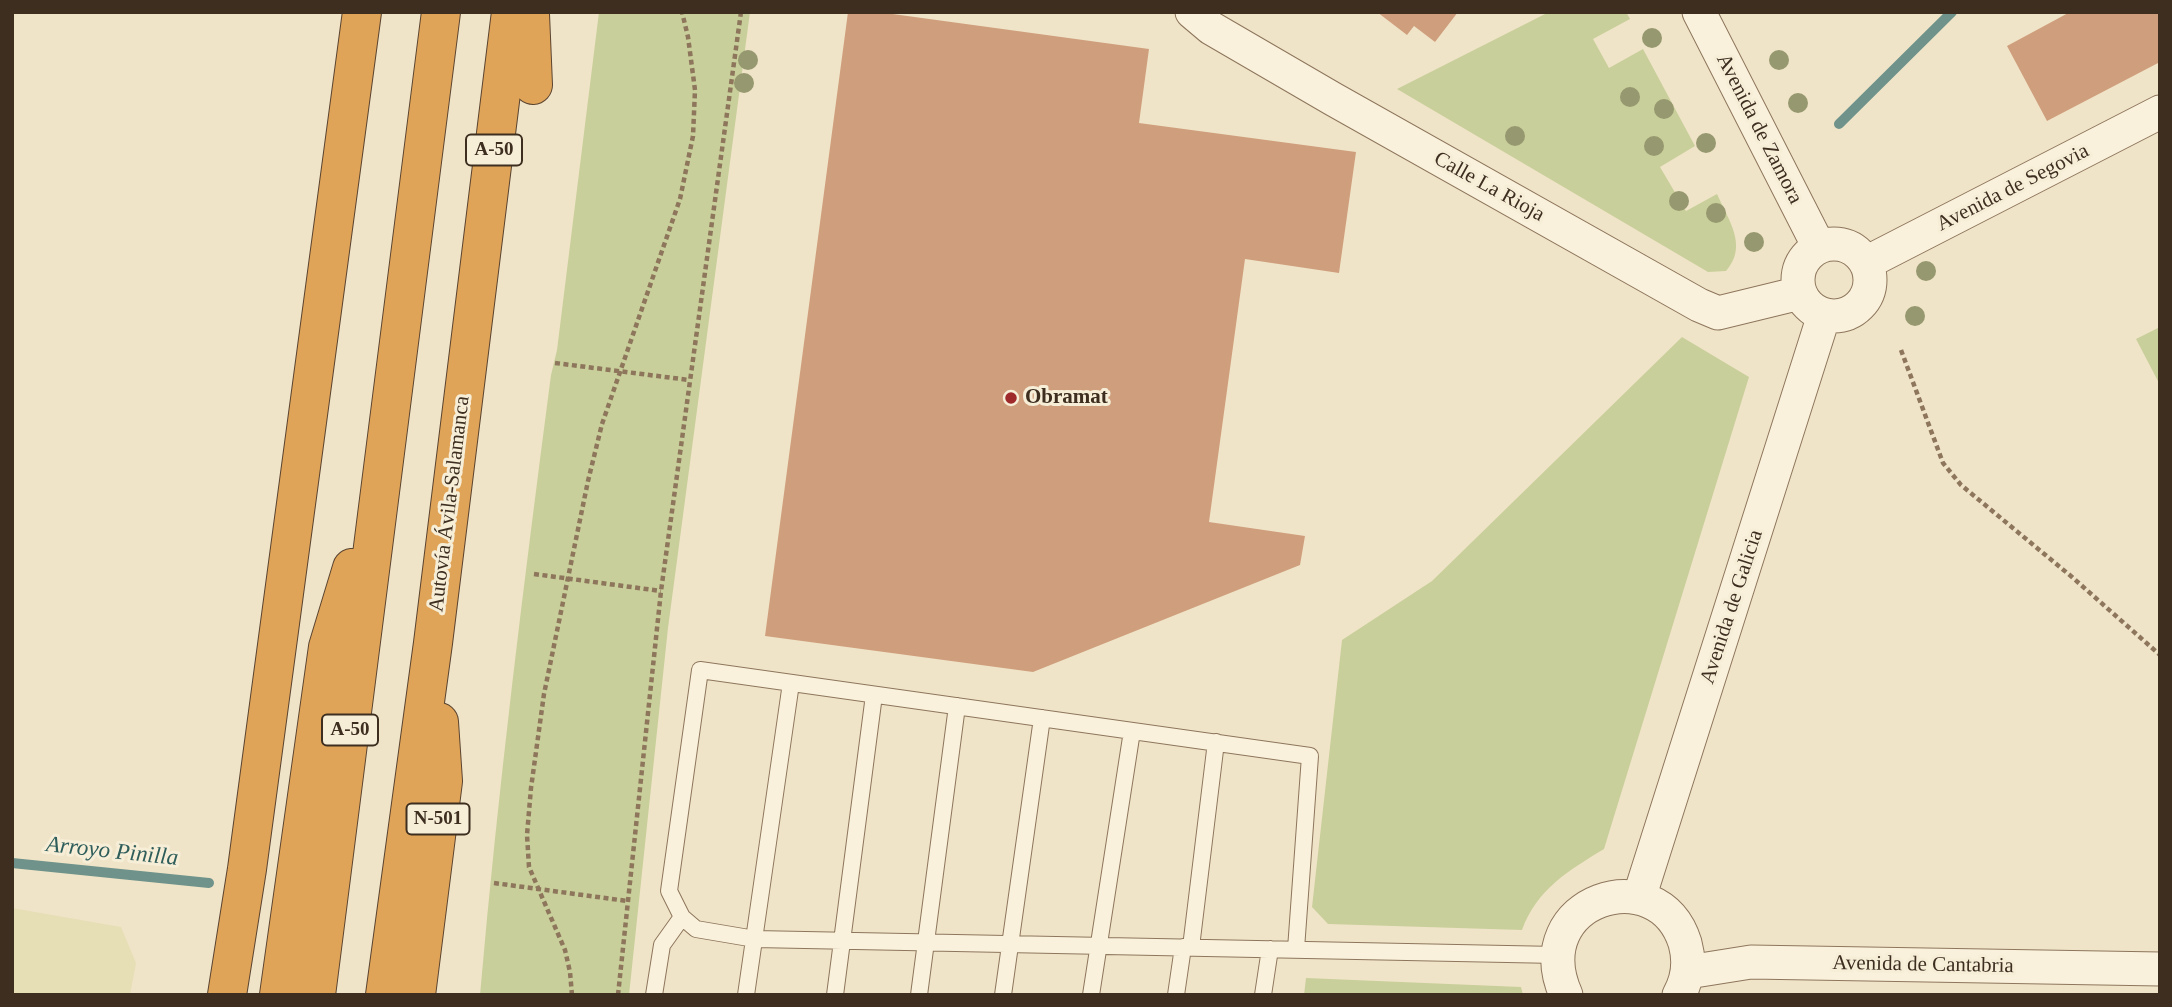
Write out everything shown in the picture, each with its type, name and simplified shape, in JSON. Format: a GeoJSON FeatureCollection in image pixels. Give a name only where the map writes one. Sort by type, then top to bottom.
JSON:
{"type":"FeatureCollection","features":[{"type":"Feature","properties":{"kind":"highway"},"geometry":{"type":"LineString","coordinates":[[227,995],[251,841],[362,12]]}},
{"type":"Feature","properties":{"kind":"highway","name":"A-50"},"geometry":{"type":"LineString","coordinates":[[316,995],[441,12]]}},
{"type":"Feature","properties":{"kind":"highway","name":"Autovía Ávila-Salamanca"},"geometry":{"type":"LineString","coordinates":[[385,995],[433,643],[512,12]]}},
{"type":"Feature","properties":{"kind":"highway"},"geometry":{"type":"LineString","coordinates":[[530,12],[533,85]]}},
{"type":"Feature","properties":{"kind":"highway"},"geometry":{"type":"LineString","coordinates":[[279,995],[328,647],[384,465]]}},
{"type":"Feature","properties":{"kind":"highway","name":"N-501"},"geometry":{"type":"LineString","coordinates":[[416,995],[443,781],[433,643]]}},
{"type":"Feature","properties":{"kind":"street","name":"Calle La Rioja"},"geometry":{"type":"LineString","coordinates":[[1192,12],[1211,28],[1333,99],[1699,305],[1718,313],[1800,293]]}},
{"type":"Feature","properties":{"kind":"street","name":"Avenida de Zamora"},"geometry":{"type":"LineString","coordinates":[[1699,12],[1819,247]]}},
{"type":"Feature","properties":{"kind":"street","name":"Avenida de Segovia"},"geometry":{"type":"LineString","coordinates":[[1866,262],[2160,112]]}},
{"type":"Feature","properties":{"kind":"street"},"geometry":{"type":"LineString","coordinates":[[1837,244],[1854,250],[1866,262],[1871,284],[1863,303],[1845,315],[1824,315],[1809,307],[1800,293],[1798,279],[1801,266],[1808,255],[1819,247],[1837,244]]}},
{"type":"Feature","properties":{"kind":"street","name":"Avenida de Galicia"},"geometry":{"type":"LineString","coordinates":[[1639,898],[1824,315]]}},
{"type":"Feature","properties":{"kind":"street"},"geometry":{"type":"LineString","coordinates":[[1566,995],[1558,976],[1558,955],[1563,933],[1576,915],[1595,902],[1617,896],[1639,898],[1657,906],[1671,918],[1682,934],[1688,953],[1683,983]]}},
{"type":"Feature","properties":{"kind":"street","name":"Avenida de Cantabria"},"geometry":{"type":"LineString","coordinates":[[1683,983],[1751,962],[2160,969]]}},
{"type":"Feature","properties":{"kind":"lane"},"geometry":{"type":"LineString","coordinates":[[1296,949],[1310,756],[700,670],[669,891],[682,917],[696,929],[755,939],[1558,955]]}},
{"type":"Feature","properties":{"kind":"lane"},"geometry":{"type":"LineString","coordinates":[[746,995],[791,683]]}},
{"type":"Feature","properties":{"kind":"lane"},"geometry":{"type":"LineString","coordinates":[[835,995],[874,695]]}},
{"type":"Feature","properties":{"kind":"lane"},"geometry":{"type":"LineString","coordinates":[[919,995],[957,706]]}},
{"type":"Feature","properties":{"kind":"lane"},"geometry":{"type":"LineString","coordinates":[[1003,995],[1042,718]]}},
{"type":"Feature","properties":{"kind":"lane"},"geometry":{"type":"LineString","coordinates":[[1091,995],[1132,731]]}},
{"type":"Feature","properties":{"kind":"lane"},"geometry":{"type":"LineString","coordinates":[[1176,995],[1187,947],[1216,743]]}},
{"type":"Feature","properties":{"kind":"lane"},"geometry":{"type":"LineString","coordinates":[[654,995],[662,945],[682,917]]}},
{"type":"Feature","properties":{"kind":"lane"},"geometry":{"type":"LineString","coordinates":[[1263,995],[1269,948]]}},
{"type":"Feature","properties":{"kind":"path"},"geometry":{"type":"LineString","coordinates":[[572,995],[565,950],[529,867],[527,835],[531,788],[544,694],[599,436],[680,199],[693,136],[695,90],[682,12]]}},
{"type":"Feature","properties":{"kind":"path"},"geometry":{"type":"LineString","coordinates":[[618,995],[661,591],[741,12]]}},
{"type":"Feature","properties":{"kind":"path"},"geometry":{"type":"LineString","coordinates":[[1901,350],[1944,463],[1961,485],[2072,576],[2160,655]]}},
{"type":"Feature","properties":{"kind":"path"},"geometry":{"type":"LineString","coordinates":[[555,363],[689,380]]}},
{"type":"Feature","properties":{"kind":"path"},"geometry":{"type":"LineString","coordinates":[[534,574],[661,591]]}},
{"type":"Feature","properties":{"kind":"path"},"geometry":{"type":"LineString","coordinates":[[494,883],[627,901]]}},
{"type":"Feature","properties":{"kind":"shaded area"},"geometry":{"type":"Polygon","coordinates":[[[12,908],[121,927],[136,963],[130,995],[12,995],[12,908]]]}},
{"type":"Feature","properties":{"kind":"green space"},"geometry":{"type":"Polygon","coordinates":[[[599,12],[750,12],[668,628],[629,995],[480,995],[521,607],[551,375],[557,350],[599,12]]]}},
{"type":"Feature","properties":{"kind":"green space"},"geometry":{"type":"Polygon","coordinates":[[[1549,12],[1626,12],[1630,19],[1593,39],[1609,68],[1643,49],[1695,146],[1660,167],[1686,211],[1717,194],[1731,224],[1736,243],[1736,252],[1726,271],[1708,272],[1397,89],[1549,12]]]}},
{"type":"Feature","properties":{"kind":"green space"},"geometry":{"type":"Polygon","coordinates":[[[2160,327],[2160,385],[2136,339],[2160,327]]]}},
{"type":"Feature","properties":{"kind":"green space"},"geometry":{"type":"Polygon","coordinates":[[[1682,337],[1749,377],[1604,849],[1555,882],[1536,903],[1522,930],[1328,924],[1312,907],[1342,640],[1432,581],[1682,337]]]}},
{"type":"Feature","properties":{"kind":"green space"},"geometry":{"type":"Polygon","coordinates":[[[1306,978],[1521,987],[1523,995],[1304,995],[1306,978]]]}},
{"type":"Feature","properties":{"kind":"building","name":"Obramat"},"geometry":{"type":"Polygon","coordinates":[[[848,12],[878,12],[1149,49],[1139,123],[1356,152],[1339,273],[1245,259],[1209,522],[1305,536],[1300,565],[1033,672],[765,636],[848,12]]]}},
{"type":"Feature","properties":{"kind":"building"},"geometry":{"type":"Polygon","coordinates":[[[1377,12],[1458,12],[1435,42],[1414,26],[1407,35],[1377,12]]]}},
{"type":"Feature","properties":{"kind":"building"},"geometry":{"type":"Polygon","coordinates":[[[2070,12],[2160,12],[2160,62],[2047,121],[2007,46],[2070,12]]]}},
{"type":"Feature","properties":{"kind":"waterway","name":"Arroyo Pinilla"},"geometry":{"type":"LineString","coordinates":[[1839,124],[1952,12]]}},
{"type":"Feature","properties":{"kind":"waterway","name":"Arroyo Pinilla"},"geometry":{"type":"LineString","coordinates":[[12,863],[209,883]]}},
{"type":"Feature","properties":{"kind":"place","name":"Obramat"},"geometry":{"type":"Point","coordinates":[1011,398]}}]}
